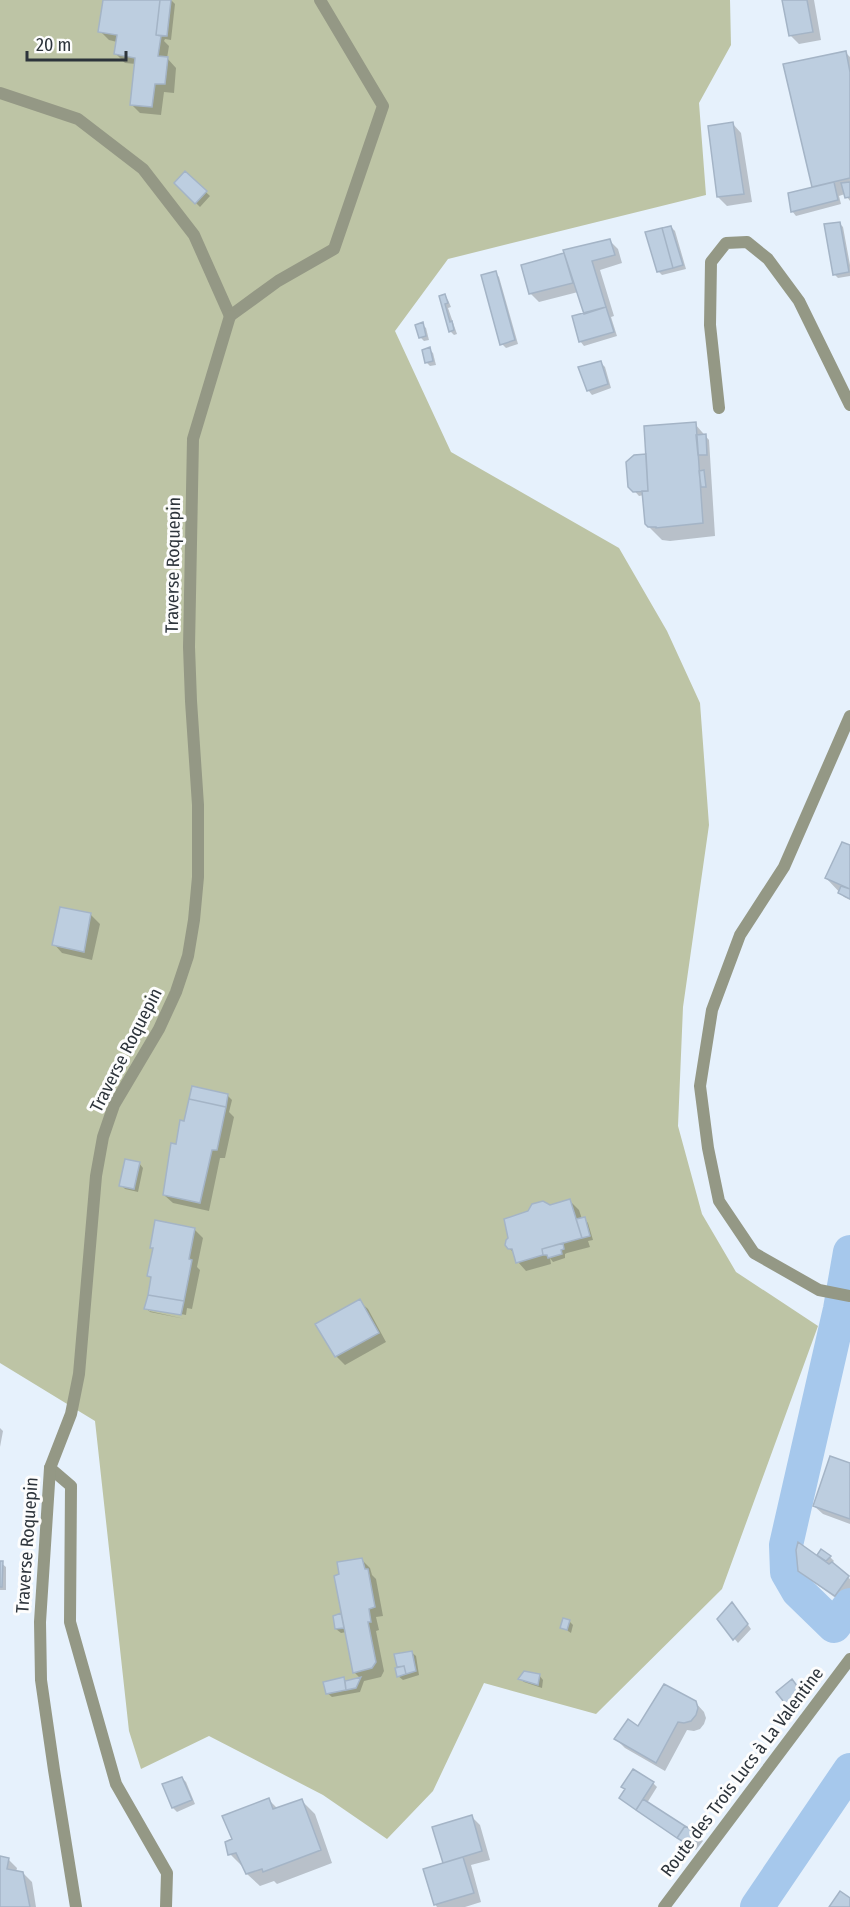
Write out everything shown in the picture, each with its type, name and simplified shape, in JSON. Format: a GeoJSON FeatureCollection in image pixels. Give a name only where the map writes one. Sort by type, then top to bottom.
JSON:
{"type":"FeatureCollection","features":[{"type":"Feature","properties":{"kind":"street"},"geometry":{"type":"LineString","coordinates":[[0,93],[78,119],[143,169],[194,235],[230,316],[278,281],[334,249],[383,106],[320,0]]}},
{"type":"Feature","properties":{"kind":"street"},"geometry":{"type":"LineString","coordinates":[[718,408],[710,326],[711,262],[726,243],[747,242],[768,259],[799,301],[850,405]]}},
{"type":"Feature","properties":{"kind":"street","name":"Traverse Roquepin"},"geometry":{"type":"LineString","coordinates":[[76,1907],[41,1680],[40,1622],[50,1468],[71,1414],[79,1374],[96,1176],[103,1137],[114,1105],[159,1029],[176,992],[188,956],[194,920],[198,877],[198,805],[189,647],[193,439],[230,316]]}},
{"type":"Feature","properties":{"kind":"street"},"geometry":{"type":"LineString","coordinates":[[850,716],[784,867],[740,935],[712,1010],[700,1086],[708,1148],[719,1201],[754,1253],[819,1290],[850,1296]]}},
{"type":"Feature","properties":{"kind":"street"},"geometry":{"type":"LineString","coordinates":[[50,1468],[71,1486],[70,1622],[116,1784],[167,1873],[166,1907]]}},
{"type":"Feature","properties":{"kind":"street","name":"Route des Trois Lucs à La Valentine"},"geometry":{"type":"LineString","coordinates":[[663,1907],[850,1659]]}},
{"type":"Feature","properties":{"kind":"green space"},"geometry":{"type":"Polygon","coordinates":[[[0,0],[730,0],[731,45],[699,103],[706,195],[448,259],[395,331],[451,452],[619,548],[667,631],[700,703],[709,825],[683,1007],[678,1126],[702,1214],[736,1272],[818,1326],[722,1589],[596,1714],[484,1683],[433,1791],[387,1839],[323,1795],[209,1736],[141,1769],[129,1731],[95,1421],[0,1363],[0,0]]]}},
{"type":"Feature","properties":{"kind":"building"},"geometry":{"type":"Polygon","coordinates":[[[103,0],[160,0],[156,35],[161,36],[158,56],[168,57],[165,84],[155,84],[152,107],[130,105],[135,58],[114,54],[117,35],[98,32],[103,0]]]}},
{"type":"Feature","properties":{"kind":"building"},"geometry":{"type":"Polygon","coordinates":[[[160,0],[171,0],[167,36],[156,35],[160,0]]]}},
{"type":"Feature","properties":{"kind":"building"},"geometry":{"type":"Polygon","coordinates":[[[782,0],[807,0],[813,32],[789,36],[782,0]]]}},
{"type":"Feature","properties":{"kind":"building"},"geometry":{"type":"Polygon","coordinates":[[[846,51],[850,72],[850,178],[812,187],[783,64],[846,51]]]}},
{"type":"Feature","properties":{"kind":"building"},"geometry":{"type":"Polygon","coordinates":[[[733,122],[744,194],[717,197],[708,126],[733,122]]]}},
{"type":"Feature","properties":{"kind":"building"},"geometry":{"type":"Polygon","coordinates":[[[185,171],[207,191],[195,204],[174,183],[185,171]]]}},
{"type":"Feature","properties":{"kind":"building"},"geometry":{"type":"Polygon","coordinates":[[[834,182],[838,200],[791,212],[788,193],[834,182]]]}},
{"type":"Feature","properties":{"kind":"building"},"geometry":{"type":"Polygon","coordinates":[[[850,182],[850,197],[845,198],[841,183],[850,182]]]}},
{"type":"Feature","properties":{"kind":"building"},"geometry":{"type":"Polygon","coordinates":[[[840,222],[849,272],[833,275],[824,224],[840,222]]]}},
{"type":"Feature","properties":{"kind":"building"},"geometry":{"type":"Polygon","coordinates":[[[671,226],[683,265],[673,268],[662,228],[671,226]]]}},
{"type":"Feature","properties":{"kind":"building"},"geometry":{"type":"Polygon","coordinates":[[[662,228],[673,268],[657,272],[645,232],[662,228]]]}},
{"type":"Feature","properties":{"kind":"building"},"geometry":{"type":"Polygon","coordinates":[[[610,239],[615,255],[592,261],[606,307],[584,314],[563,250],[610,239]]]}},
{"type":"Feature","properties":{"kind":"building"},"geometry":{"type":"Polygon","coordinates":[[[564,253],[573,283],[529,294],[521,265],[564,253]]]}},
{"type":"Feature","properties":{"kind":"building"},"geometry":{"type":"Polygon","coordinates":[[[496,271],[515,340],[500,345],[481,275],[496,271]]]}},
{"type":"Feature","properties":{"kind":"building"},"geometry":{"type":"Polygon","coordinates":[[[445,294],[448,303],[445,304],[454,330],[449,332],[439,296],[445,294]]]}},
{"type":"Feature","properties":{"kind":"building"},"geometry":{"type":"Polygon","coordinates":[[[606,307],[614,332],[579,342],[572,316],[606,307]]]}},
{"type":"Feature","properties":{"kind":"building"},"geometry":{"type":"Polygon","coordinates":[[[423,322],[426,336],[419,338],[415,325],[423,322]]]}},
{"type":"Feature","properties":{"kind":"building"},"geometry":{"type":"Polygon","coordinates":[[[430,347],[433,361],[425,363],[422,350],[430,347]]]}},
{"type":"Feature","properties":{"kind":"building"},"geometry":{"type":"Polygon","coordinates":[[[601,361],[608,384],[587,391],[578,367],[601,361]]]}},
{"type":"Feature","properties":{"kind":"building"},"geometry":{"type":"Polygon","coordinates":[[[696,422],[703,523],[648,527],[645,524],[642,491],[648,491],[644,426],[696,422]]]}},
{"type":"Feature","properties":{"kind":"building"},"geometry":{"type":"Polygon","coordinates":[[[706,434],[707,455],[698,455],[696,435],[706,434]]]}},
{"type":"Feature","properties":{"kind":"building"},"geometry":{"type":"Polygon","coordinates":[[[646,454],[648,491],[633,492],[628,487],[626,462],[634,455],[646,454]]]}},
{"type":"Feature","properties":{"kind":"building"},"geometry":{"type":"Polygon","coordinates":[[[704,470],[706,487],[701,487],[699,471],[704,470]]]}},
{"type":"Feature","properties":{"kind":"building"},"geometry":{"type":"Polygon","coordinates":[[[842,842],[850,845],[850,889],[825,878],[842,842]]]}},
{"type":"Feature","properties":{"kind":"building"},"geometry":{"type":"Polygon","coordinates":[[[841,886],[850,889],[850,899],[838,893],[841,886]]]}},
{"type":"Feature","properties":{"kind":"building"},"geometry":{"type":"Polygon","coordinates":[[[60,907],[91,913],[84,952],[52,945],[60,907]]]}},
{"type":"Feature","properties":{"kind":"building"},"geometry":{"type":"Polygon","coordinates":[[[192,1086],[228,1094],[226,1107],[189,1099],[192,1086]]]}},
{"type":"Feature","properties":{"kind":"building"},"geometry":{"type":"Polygon","coordinates":[[[189,1099],[226,1107],[217,1150],[212,1150],[200,1203],[163,1195],[171,1143],[176,1144],[180,1120],[184,1121],[189,1099]]]}},
{"type":"Feature","properties":{"kind":"building"},"geometry":{"type":"Polygon","coordinates":[[[125,1159],[140,1162],[134,1189],[119,1186],[125,1159]]]}},
{"type":"Feature","properties":{"kind":"building"},"geometry":{"type":"Polygon","coordinates":[[[570,1199],[582,1238],[542,1249],[543,1255],[516,1263],[512,1249],[508,1249],[505,1245],[508,1238],[504,1219],[528,1211],[532,1204],[543,1201],[550,1205],[570,1199]]]}},
{"type":"Feature","properties":{"kind":"building"},"geometry":{"type":"Polygon","coordinates":[[[585,1217],[590,1236],[582,1238],[576,1219],[585,1217]]]}},
{"type":"Feature","properties":{"kind":"building"},"geometry":{"type":"Polygon","coordinates":[[[155,1220],[195,1228],[189,1259],[192,1260],[184,1301],[148,1295],[151,1277],[147,1276],[153,1248],[150,1248],[155,1220]]]}},
{"type":"Feature","properties":{"kind":"building"},"geometry":{"type":"Polygon","coordinates":[[[563,1243],[562,1254],[548,1258],[547,1255],[543,1255],[542,1249],[563,1243]]]}},
{"type":"Feature","properties":{"kind":"building"},"geometry":{"type":"Polygon","coordinates":[[[148,1295],[184,1301],[181,1315],[144,1309],[148,1295]]]}},
{"type":"Feature","properties":{"kind":"building"},"geometry":{"type":"Polygon","coordinates":[[[360,1299],[379,1333],[335,1357],[315,1324],[360,1299]]]}},
{"type":"Feature","properties":{"kind":"building"},"geometry":{"type":"Polygon","coordinates":[[[830,1456],[850,1463],[850,1519],[813,1506],[830,1456]]]}},
{"type":"Feature","properties":{"kind":"building"},"geometry":{"type":"Polygon","coordinates":[[[798,1542],[829,1564],[832,1562],[849,1576],[835,1596],[798,1571],[796,1550],[798,1542]]]}},
{"type":"Feature","properties":{"kind":"building"},"geometry":{"type":"Polygon","coordinates":[[[821,1549],[831,1556],[826,1561],[817,1555],[821,1549]]]}},
{"type":"Feature","properties":{"kind":"building"},"geometry":{"type":"Polygon","coordinates":[[[362,1558],[365,1569],[368,1569],[375,1607],[369,1609],[371,1622],[368,1622],[376,1662],[372,1668],[353,1673],[334,1576],[339,1574],[337,1562],[362,1558]]]}},
{"type":"Feature","properties":{"kind":"building"},"geometry":{"type":"Polygon","coordinates":[[[0,1561],[3,1561],[2,1587],[0,1587],[0,1561]]]}},
{"type":"Feature","properties":{"kind":"building"},"geometry":{"type":"Polygon","coordinates":[[[732,1602],[748,1624],[733,1640],[717,1619],[732,1602]]]}},
{"type":"Feature","properties":{"kind":"building"},"geometry":{"type":"Polygon","coordinates":[[[341,1613],[344,1628],[335,1629],[333,1616],[341,1613]]]}},
{"type":"Feature","properties":{"kind":"building"},"geometry":{"type":"Polygon","coordinates":[[[563,1618],[570,1620],[567,1630],[560,1628],[563,1618]]]}},
{"type":"Feature","properties":{"kind":"building"},"geometry":{"type":"Polygon","coordinates":[[[412,1651],[416,1671],[406,1674],[404,1666],[397,1667],[394,1654],[412,1651]]]}},
{"type":"Feature","properties":{"kind":"building"},"geometry":{"type":"Polygon","coordinates":[[[404,1666],[406,1674],[397,1677],[395,1668],[404,1666]]]}},
{"type":"Feature","properties":{"kind":"building"},"geometry":{"type":"Polygon","coordinates":[[[524,1671],[540,1674],[538,1685],[518,1679],[524,1671]]]}},
{"type":"Feature","properties":{"kind":"building"},"geometry":{"type":"Polygon","coordinates":[[[344,1677],[346,1690],[326,1694],[323,1682],[344,1677]]]}},
{"type":"Feature","properties":{"kind":"building"},"geometry":{"type":"Polygon","coordinates":[[[361,1677],[356,1688],[346,1690],[345,1681],[361,1677]]]}},
{"type":"Feature","properties":{"kind":"building"},"geometry":{"type":"Polygon","coordinates":[[[792,1679],[803,1694],[791,1711],[776,1692],[792,1679]]]}},
{"type":"Feature","properties":{"kind":"building"},"geometry":{"type":"Polygon","coordinates":[[[664,1684],[696,1701],[698,1708],[691,1721],[678,1722],[656,1763],[614,1739],[628,1719],[638,1726],[664,1684]]]}},
{"type":"Feature","properties":{"kind":"building"},"geometry":{"type":"Polygon","coordinates":[[[633,1769],[654,1782],[636,1810],[619,1798],[625,1789],[621,1787],[633,1769]]]}},
{"type":"Feature","properties":{"kind":"building"},"geometry":{"type":"Polygon","coordinates":[[[182,1777],[192,1800],[172,1808],[162,1784],[182,1777]]]}},
{"type":"Feature","properties":{"kind":"building"},"geometry":{"type":"Polygon","coordinates":[[[269,1798],[273,1809],[302,1799],[321,1850],[263,1872],[262,1869],[246,1874],[236,1853],[228,1855],[225,1842],[232,1839],[222,1816],[269,1798]]]}},
{"type":"Feature","properties":{"kind":"building"},"geometry":{"type":"Polygon","coordinates":[[[643,1799],[685,1826],[677,1838],[636,1810],[643,1799]]]}},
{"type":"Feature","properties":{"kind":"building"},"geometry":{"type":"Polygon","coordinates":[[[472,1815],[482,1851],[443,1863],[432,1827],[472,1815]]]}},
{"type":"Feature","properties":{"kind":"building"},"geometry":{"type":"Polygon","coordinates":[[[685,1826],[700,1835],[692,1847],[677,1838],[685,1826]]]}},
{"type":"Feature","properties":{"kind":"building"},"geometry":{"type":"Polygon","coordinates":[[[0,1856],[9,1858],[7,1869],[23,1872],[30,1907],[0,1907],[0,1856]]]}},
{"type":"Feature","properties":{"kind":"building"},"geometry":{"type":"Polygon","coordinates":[[[463,1857],[474,1893],[434,1905],[423,1869],[463,1857]]]}},
{"type":"Feature","properties":{"kind":"building"},"geometry":{"type":"Polygon","coordinates":[[[840,1891],[850,1898],[850,1907],[829,1907],[840,1891]]]}},
{"type":"Feature","properties":{"kind":"waterway"},"geometry":{"type":"LineString","coordinates":[[850,1252],[840,1309],[786,1545],[787,1572],[798,1591],[834,1626],[850,1605]]}},
{"type":"Feature","properties":{"kind":"waterway"},"geometry":{"type":"LineString","coordinates":[[757,1907],[850,1770]]}}]}
